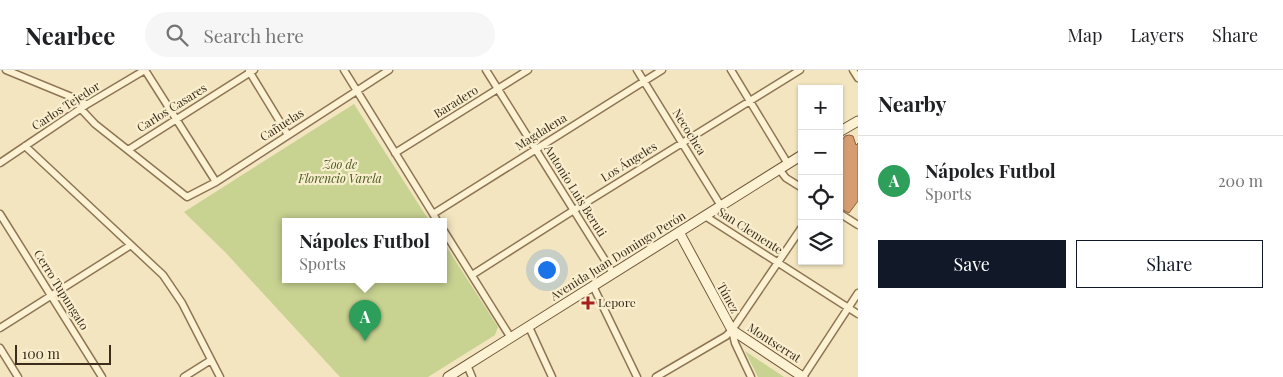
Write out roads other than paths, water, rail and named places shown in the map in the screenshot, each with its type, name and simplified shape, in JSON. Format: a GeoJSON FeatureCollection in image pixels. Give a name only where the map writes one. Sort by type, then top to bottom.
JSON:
{"type":"FeatureCollection","features":[{"type":"Feature","properties":{"kind":"main road"},"geometry":{"type":"LineString","coordinates":[[843,131],[856,126]]}},
{"type":"Feature","properties":{"kind":"main road","name":"Avenida Juan Domingo Perón"},"geometry":{"type":"LineString","coordinates":[[448,377],[798,158]]}},
{"type":"Feature","properties":{"kind":"main road","name":"Túnez"},"geometry":{"type":"LineString","coordinates":[[679,232],[732,330]]}},
{"type":"Feature","properties":{"kind":"main road","name":"Montserrat"},"geometry":{"type":"LineString","coordinates":[[732,330],[803,377]]}},
{"type":"Feature","properties":{"kind":"street"},"geometry":{"type":"LineString","coordinates":[[6,70],[79,100],[95,124],[128,150]]}},
{"type":"Feature","properties":{"kind":"street"},"geometry":{"type":"LineString","coordinates":[[145,70],[216,182]]}},
{"type":"Feature","properties":{"kind":"street","name":"Carlos Tejedor"},"geometry":{"type":"LineString","coordinates":[[0,163],[83,107],[145,70]]}},
{"type":"Feature","properties":{"kind":"street"},"geometry":{"type":"LineString","coordinates":[[344,70],[436,218]]}},
{"type":"Feature","properties":{"kind":"street","name":"Cañuelas"},"geometry":{"type":"LineString","coordinates":[[128,150],[187,197],[216,182],[389,70]]}},
{"type":"Feature","properties":{"kind":"street","name":"Antonio Luis Beruti"},"geometry":{"type":"LineString","coordinates":[[486,70],[613,274]]}},
{"type":"Feature","properties":{"kind":"street","name":"Baradero"},"geometry":{"type":"LineString","coordinates":[[395,153],[528,70]]}},
{"type":"Feature","properties":{"kind":"street","name":"Necochea"},"geometry":{"type":"LineString","coordinates":[[637,70],[721,206]]}},
{"type":"Feature","properties":{"kind":"street","name":"Magdalena"},"geometry":{"type":"LineString","coordinates":[[433,214],[662,70]]}},
{"type":"Feature","properties":{"kind":"street"},"geometry":{"type":"LineString","coordinates":[[731,70],[788,164]]}},
{"type":"Feature","properties":{"kind":"street","name":"Los Ángeles"},"geometry":{"type":"LineString","coordinates":[[472,276],[574,210],[800,70]]}},
{"type":"Feature","properties":{"kind":"street"},"geometry":{"type":"LineString","coordinates":[[853,70],[858,78]]}},
{"type":"Feature","properties":{"kind":"street"},"geometry":{"type":"LineString","coordinates":[[251,71],[288,135]]}},
{"type":"Feature","properties":{"kind":"street","name":"Carlos Casares"},"geometry":{"type":"LineString","coordinates":[[128,150],[251,71]]}},
{"type":"Feature","properties":{"kind":"street"},"geometry":{"type":"LineString","coordinates":[[25,146],[163,275],[182,303],[220,377]]}},
{"type":"Feature","properties":{"kind":"street"},"geometry":{"type":"LineString","coordinates":[[779,169],[786,178],[798,186]]}},
{"type":"Feature","properties":{"kind":"street","name":"Cerro Tupungato"},"geometry":{"type":"LineString","coordinates":[[0,214],[102,377]]}},
{"type":"Feature","properties":{"kind":"street","name":"San Clemente"},"geometry":{"type":"LineString","coordinates":[[705,216],[858,314]]}},
{"type":"Feature","properties":{"kind":"street"},"geometry":{"type":"LineString","coordinates":[[843,216],[858,225]]}},
{"type":"Feature","properties":{"kind":"street"},"geometry":{"type":"LineString","coordinates":[[656,377],[726,336],[732,330],[798,233]]}},
{"type":"Feature","properties":{"kind":"street"},"geometry":{"type":"LineString","coordinates":[[447,236],[511,338]]}},
{"type":"Feature","properties":{"kind":"street"},"geometry":{"type":"LineString","coordinates":[[0,328],[131,245]]}},
{"type":"Feature","properties":{"kind":"street"},"geometry":{"type":"LineString","coordinates":[[593,286],[637,377]]}},
{"type":"Feature","properties":{"kind":"street"},"geometry":{"type":"LineString","coordinates":[[803,377],[858,293]]}},
{"type":"Feature","properties":{"kind":"street"},"geometry":{"type":"LineString","coordinates":[[529,326],[552,377]]}},
{"type":"Feature","properties":{"kind":"street","name":"Túnez"},"geometry":{"type":"LineString","coordinates":[[732,330],[735,342],[751,377]]}},
{"type":"Feature","properties":{"kind":"street"},"geometry":{"type":"LineString","coordinates":[[0,348],[18,377]]}},
{"type":"Feature","properties":{"kind":"street"},"geometry":{"type":"LineString","coordinates":[[184,377],[211,360]]}},
{"type":"Feature","properties":{"kind":"street"},"geometry":{"type":"LineString","coordinates":[[467,365],[472,377]]}},
{"type":"Feature","properties":{"kind":"place","name":"Lepore"},"geometry":{"type":"Point","coordinates":[588,303]}},
{"type":"Feature","properties":{"kind":"place","name":"Nápoles Futbol"},"geometry":{"type":"Point","coordinates":[365,341]}},
{"type":"Feature","properties":{"kind":"park label","name":"Zoo de Florencio Varela"},"geometry":{"type":"Point","coordinates":[340,172]}}]}
